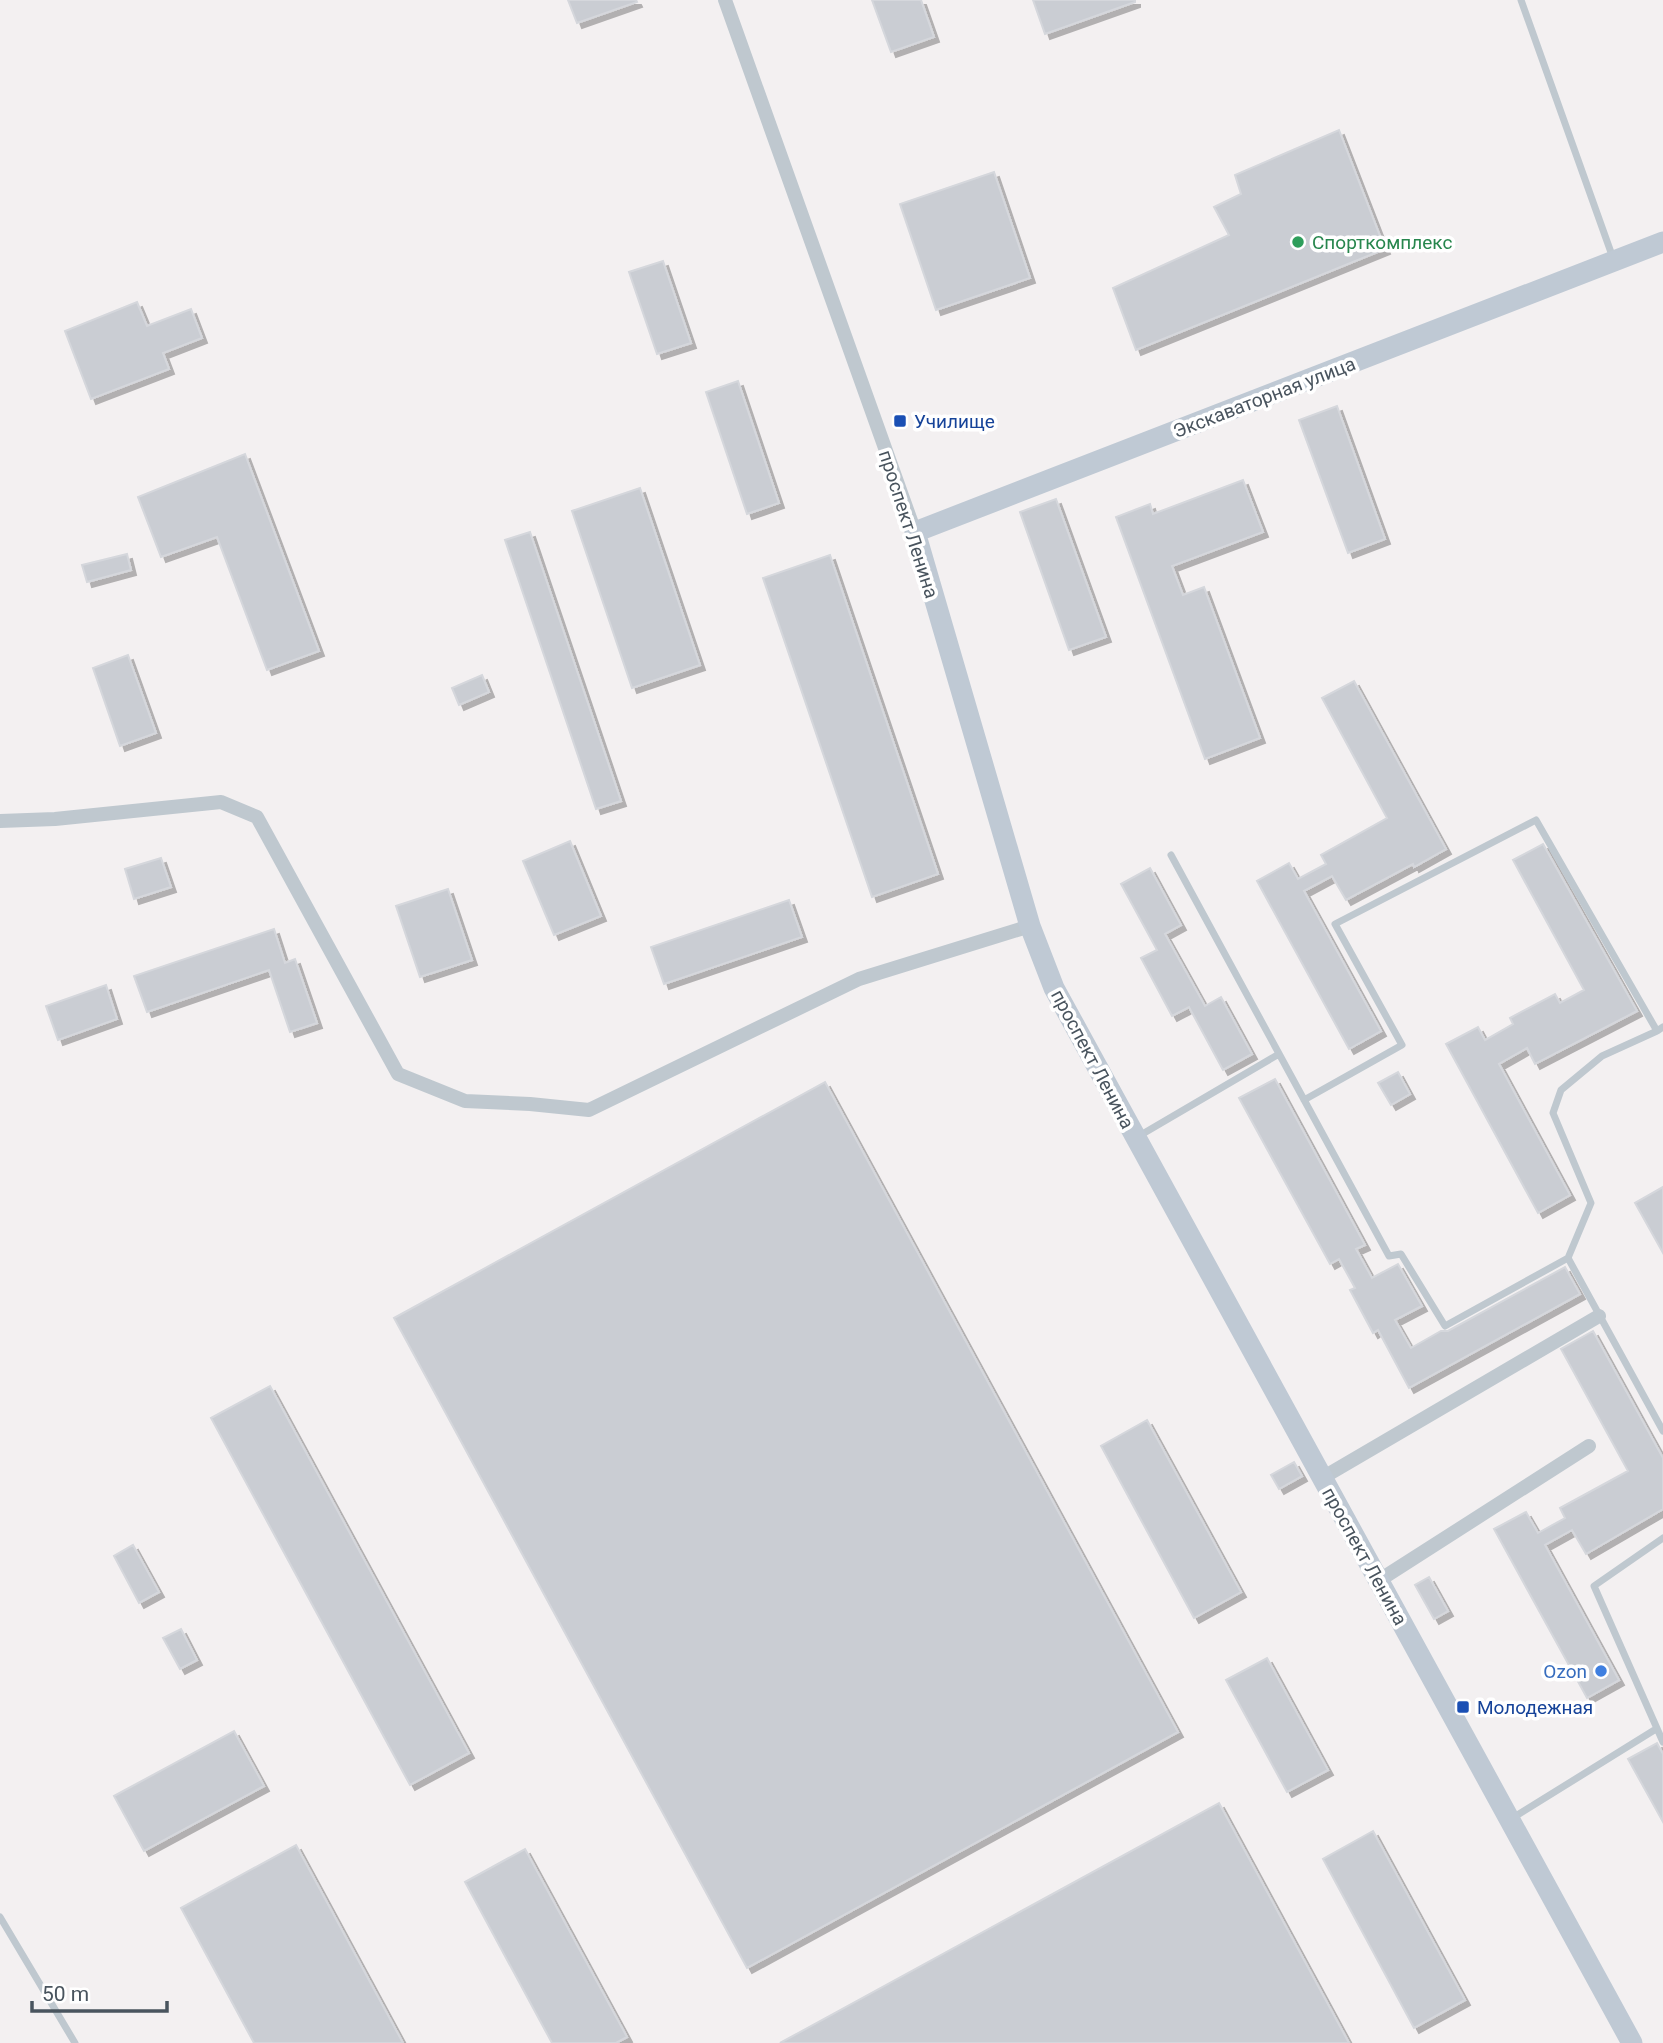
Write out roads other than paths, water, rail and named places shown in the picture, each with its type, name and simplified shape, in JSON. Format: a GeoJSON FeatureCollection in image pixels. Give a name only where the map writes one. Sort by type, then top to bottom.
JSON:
{"type":"FeatureCollection","features":[{"type":"Feature","properties":{"kind":"street","name":"проспект Ленина"},"geometry":{"type":"LineString","coordinates":[[725,0],[915,531],[1030,926],[1054,988],[1632,2043]]}},
{"type":"Feature","properties":{"kind":"street","name":"Экскаваторная улица"},"geometry":{"type":"LineString","coordinates":[[915,531],[1663,242]]}},
{"type":"Feature","properties":{"kind":"street"},"geometry":{"type":"LineString","coordinates":[[0,821],[55,819],[221,803],[257,817],[398,1074],[465,1101],[589,1110],[859,979],[1030,926]]}},
{"type":"Feature","properties":{"kind":"street"},"geometry":{"type":"LineString","coordinates":[[1322,1478],[1599,1316]]}},
{"type":"Feature","properties":{"kind":"street"},"geometry":{"type":"LineString","coordinates":[[1378,1581],[1589,1446]]}},
{"type":"Feature","properties":{"kind":"lane"},"geometry":{"type":"LineString","coordinates":[[1521,0],[1614,262]]}},
{"type":"Feature","properties":{"kind":"lane"},"geometry":{"type":"LineString","coordinates":[[1171,855],[1304,1100],[1389,1256],[1401,1254],[1445,1326],[1567,1258],[1591,1203],[1553,1113],[1561,1090],[1602,1056],[1660,1029],[1536,820],[1335,924],[1402,1045],[1304,1100]]}},
{"type":"Feature","properties":{"kind":"lane"},"geometry":{"type":"LineString","coordinates":[[1135,1138],[1279,1054]]}},
{"type":"Feature","properties":{"kind":"lane"},"geometry":{"type":"LineString","coordinates":[[1567,1258],[1663,1431]]}},
{"type":"Feature","properties":{"kind":"lane"},"geometry":{"type":"LineString","coordinates":[[1663,1538],[1594,1586],[1663,1742]]}},
{"type":"Feature","properties":{"kind":"lane"},"geometry":{"type":"LineString","coordinates":[[1510,1820],[1656,1729]]}},
{"type":"Feature","properties":{"kind":"lane"},"geometry":{"type":"LineString","coordinates":[[0,1917],[75,2043]]}},
{"type":"Feature","properties":{"kind":"place","name":"Спорткомплекс"},"geometry":{"type":"Point","coordinates":[1298,242]}},
{"type":"Feature","properties":{"kind":"place","name":"Училище"},"geometry":{"type":"Point","coordinates":[900,421]}},
{"type":"Feature","properties":{"kind":"place","name":"Ozon"},"geometry":{"type":"Point","coordinates":[1601,1671]}},
{"type":"Feature","properties":{"kind":"place","name":"Молодежная"},"geometry":{"type":"Point","coordinates":[1463,1707]}}]}
